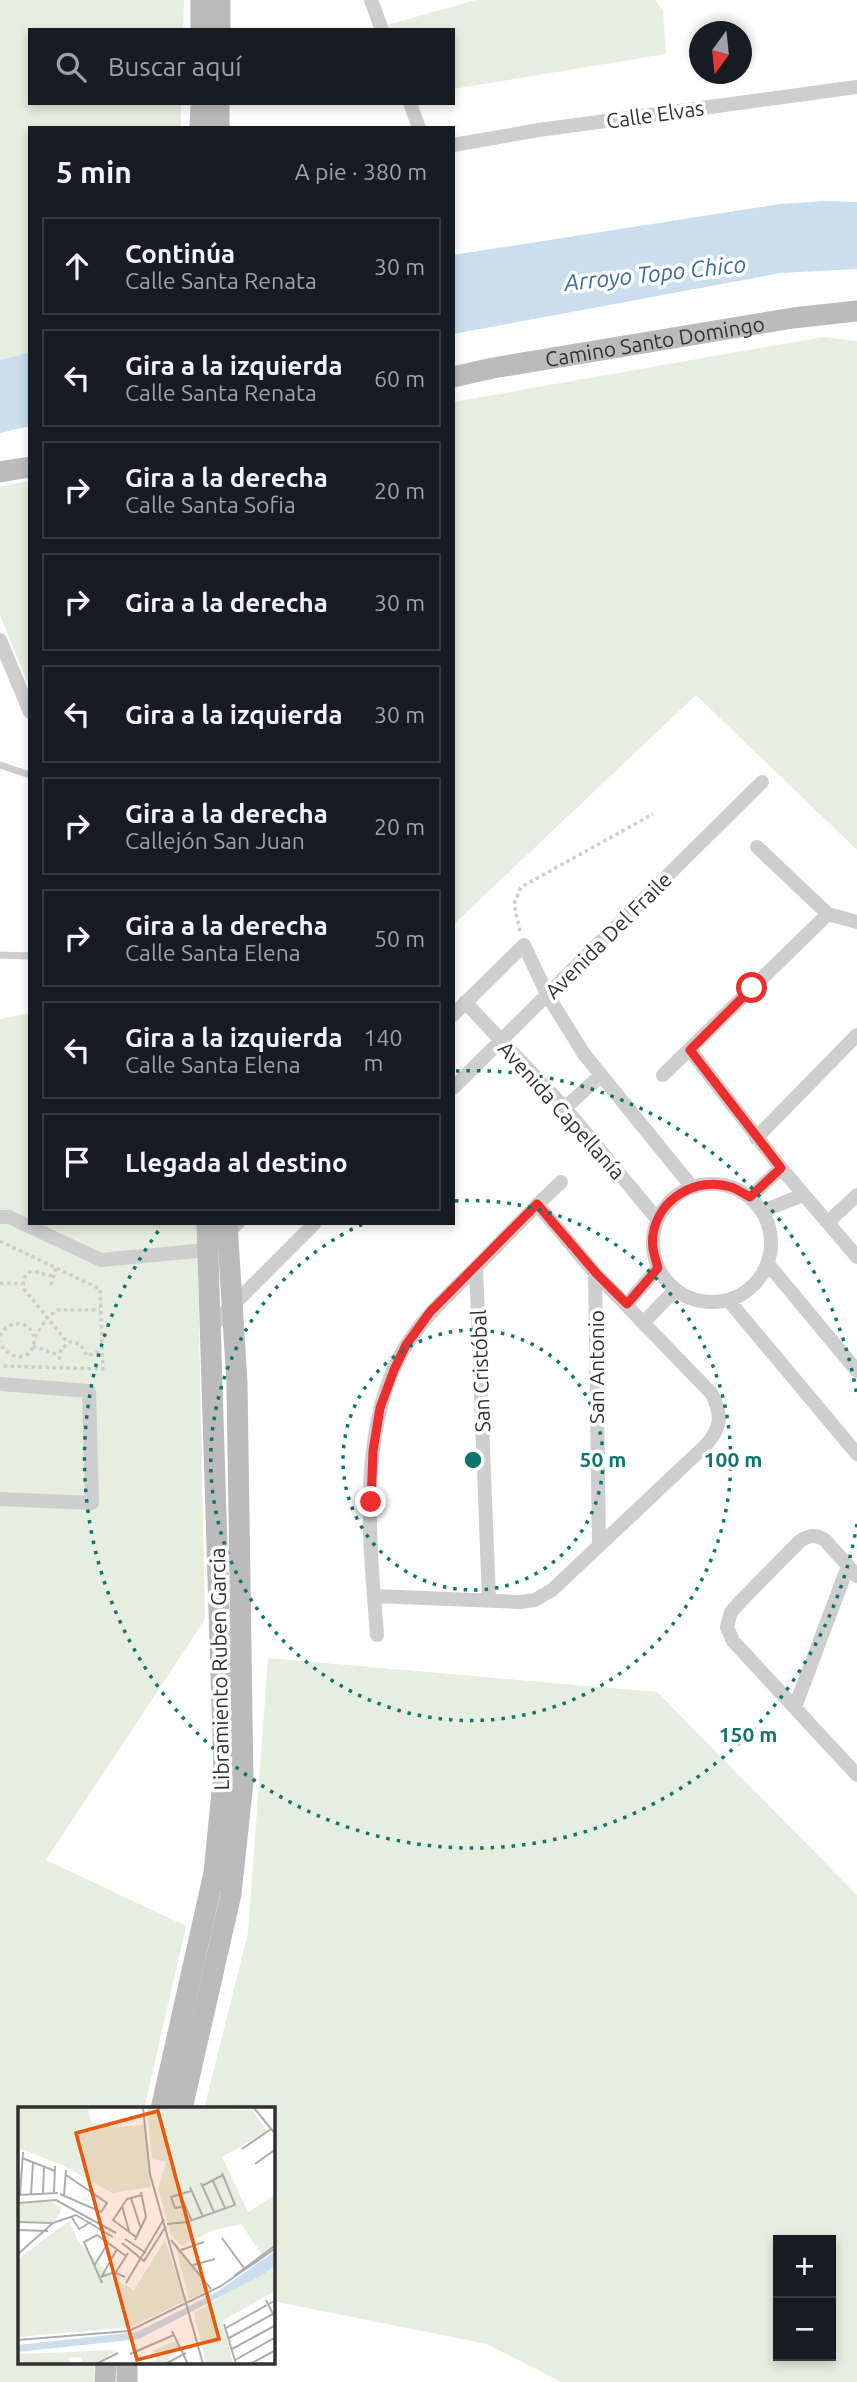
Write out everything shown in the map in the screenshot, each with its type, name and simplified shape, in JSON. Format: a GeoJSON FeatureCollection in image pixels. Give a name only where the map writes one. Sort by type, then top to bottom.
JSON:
{"type":"FeatureCollection","features":[{"type":"Feature","properties":{"kind":"street"},"geometry":{"type":"LineString","coordinates":[[201,0],[201,28]]}},
{"type":"Feature","properties":{"kind":"street"},"geometry":{"type":"LineString","coordinates":[[220,0],[220,28]]}},
{"type":"Feature","properties":{"kind":"street"},"geometry":{"type":"LineString","coordinates":[[371,0],[381,28]]}},
{"type":"Feature","properties":{"kind":"street","name":"Calle Elvas"},"geometry":{"type":"LineString","coordinates":[[455,145],[539,130],[857,87]]}},
{"type":"Feature","properties":{"kind":"street"},"geometry":{"type":"LineString","coordinates":[[201,105],[201,126]]}},
{"type":"Feature","properties":{"kind":"street"},"geometry":{"type":"LineString","coordinates":[[219,105],[219,126]]}},
{"type":"Feature","properties":{"kind":"street"},"geometry":{"type":"LineString","coordinates":[[411,105],[418,126]]}},
{"type":"Feature","properties":{"kind":"street","name":"Camino Santo Domingo"},"geometry":{"type":"LineString","coordinates":[[455,377],[793,318],[857,311]]}},
{"type":"Feature","properties":{"kind":"street"},"geometry":{"type":"LineString","coordinates":[[0,472],[28,467]]}},
{"type":"Feature","properties":{"kind":"street"},"geometry":{"type":"LineString","coordinates":[[0,640],[28,707]]}},
{"type":"Feature","properties":{"kind":"street","name":"Avenida Del Fraile"},"geometry":{"type":"LineString","coordinates":[[455,1086],[762,782]]}},
{"type":"Feature","properties":{"kind":"street"},"geometry":{"type":"LineString","coordinates":[[757,848],[828,914],[857,922]]}},
{"type":"Feature","properties":{"kind":"street"},"geometry":{"type":"LineString","coordinates":[[663,1075],[828,914]]}},
{"type":"Feature","properties":{"kind":"street"},"geometry":{"type":"LineString","coordinates":[[455,1012],[524,945],[548,996],[600,1076],[692,1187]]}},
{"type":"Feature","properties":{"kind":"street","name":"Avenida Capellanía"},"geometry":{"type":"LineString","coordinates":[[466,1002],[500,1042],[565,1108],[657,1219]]}},
{"type":"Feature","properties":{"kind":"street"},"geometry":{"type":"LineString","coordinates":[[756,1138],[857,1035]]}},
{"type":"Feature","properties":{"kind":"street"},"geometry":{"type":"LineString","coordinates":[[690,1050],[756,1138],[857,1257]]}},
{"type":"Feature","properties":{"kind":"street"},"geometry":{"type":"LineString","coordinates":[[565,1108],[600,1076]]}},
{"type":"Feature","properties":{"kind":"street"},"geometry":{"type":"LineString","coordinates":[[750,1197],[781,1168]]}},
{"type":"Feature","properties":{"kind":"street"},"geometry":{"type":"LineString","coordinates":[[377,1635],[371,1502],[373,1451],[380,1408],[394,1370],[406,1345],[430,1312],[561,1182]]}},
{"type":"Feature","properties":{"kind":"street"},"geometry":{"type":"LineString","coordinates":[[712,1184],[732,1187],[750,1197],[763,1211],[770,1228],[772,1246],[768,1264],[759,1280],[746,1293],[729,1301],[710,1303],[692,1299],[676,1290],[658,1268],[653,1252],[657,1219],[666,1205],[678,1194],[692,1187],[712,1184]]}},
{"type":"Feature","properties":{"kind":"street"},"geometry":{"type":"LineString","coordinates":[[763,1211],[803,1195]]}},
{"type":"Feature","properties":{"kind":"street"},"geometry":{"type":"LineString","coordinates":[[828,1222],[857,1195]]}},
{"type":"Feature","properties":{"kind":"street"},"geometry":{"type":"LineString","coordinates":[[374,1596],[520,1602],[535,1600],[552,1590],[705,1446],[719,1429],[721,1418],[712,1394],[596,1273],[537,1204]]}},
{"type":"Feature","properties":{"kind":"street"},"geometry":{"type":"LineString","coordinates":[[0,1217],[9,1217],[101,1260],[207,1250],[231,1227]]}},
{"type":"Feature","properties":{"kind":"street","name":"Libramiento Ruben Garcia"},"geometry":{"type":"LineString","coordinates":[[161,2107],[214,1873],[224,1772],[207,1225]]}},
{"type":"Feature","properties":{"kind":"street"},"geometry":{"type":"LineString","coordinates":[[209,1329],[313,1225]]}},
{"type":"Feature","properties":{"kind":"street","name":"Libramiento Ruben Garcia"},"geometry":{"type":"LineString","coordinates":[[182,2107],[231,1894],[241,1818],[244,1742],[231,1227]]}},
{"type":"Feature","properties":{"kind":"street"},"geometry":{"type":"LineString","coordinates":[[768,1264],[857,1371]]}},
{"type":"Feature","properties":{"kind":"street","name":"San Cristóbal"},"geometry":{"type":"LineString","coordinates":[[476,1267],[489,1600]]}},
{"type":"Feature","properties":{"kind":"street"},"geometry":{"type":"LineString","coordinates":[[627,1304],[658,1268]]}},
{"type":"Feature","properties":{"kind":"street","name":"San Antonio"},"geometry":{"type":"LineString","coordinates":[[596,1273],[599,1544]]}},
{"type":"Feature","properties":{"kind":"street"},"geometry":{"type":"LineString","coordinates":[[644,1322],[676,1290]]}},
{"type":"Feature","properties":{"kind":"street"},"geometry":{"type":"LineString","coordinates":[[729,1301],[857,1454]]}},
{"type":"Feature","properties":{"kind":"street"},"geometry":{"type":"LineString","coordinates":[[0,1384],[89,1391],[92,1503],[0,1499]]}},
{"type":"Feature","properties":{"kind":"street"},"geometry":{"type":"LineString","coordinates":[[794,1707],[852,1571],[825,1540],[813,1535],[800,1541],[740,1602],[731,1612],[727,1627],[733,1641],[794,1707],[857,1775]]}},
{"type":"Feature","properties":{"kind":"street"},"geometry":{"type":"LineString","coordinates":[[105,2382],[106,2364]]}},
{"type":"Feature","properties":{"kind":"street"},"geometry":{"type":"LineString","coordinates":[[127,2364],[127,2382]]}},
{"type":"Feature","properties":{"kind":"lane"},"geometry":{"type":"LineString","coordinates":[[0,765],[28,774]]}},
{"type":"Feature","properties":{"kind":"lane"},"geometry":{"type":"LineString","coordinates":[[0,956],[28,956]]}},
{"type":"Feature","properties":{"kind":"path"},"geometry":{"type":"LineString","coordinates":[[524,945],[514,904],[521,887],[653,814]]}},
{"type":"Feature","properties":{"kind":"path"},"geometry":{"type":"LineString","coordinates":[[0,1241],[100,1289],[103,1369],[0,1366]]}},
{"type":"Feature","properties":{"kind":"path"},"geometry":{"type":"LineString","coordinates":[[51,1285],[56,1268]]}},
{"type":"Feature","properties":{"kind":"path"},"geometry":{"type":"LineString","coordinates":[[52,1276],[32,1270],[26,1273],[23,1284],[28,1295],[68,1343],[80,1344],[87,1356],[102,1350]]}},
{"type":"Feature","properties":{"kind":"path"},"geometry":{"type":"LineString","coordinates":[[0,1283],[23,1284]]}},
{"type":"Feature","properties":{"kind":"path"},"geometry":{"type":"LineString","coordinates":[[0,1342],[4,1352],[14,1357],[25,1355],[33,1346],[34,1339],[47,1318],[57,1310],[100,1310]]}},
{"type":"Feature","properties":{"kind":"path"},"geometry":{"type":"LineString","coordinates":[[0,1336],[6,1327],[16,1323],[27,1326],[34,1339]]}},
{"type":"Feature","properties":{"kind":"path"},"geometry":{"type":"LineString","coordinates":[[33,1346],[59,1358],[61,1349],[68,1343]]}},
{"type":"Feature","properties":{"kind":"green space"},"geometry":{"type":"Polygon","coordinates":[[[0,0],[184,0],[183,28],[28,28],[28,105],[181,105],[181,126],[28,126],[28,353],[0,360],[0,0]]]}},
{"type":"Feature","properties":{"kind":"green space"},"geometry":{"type":"Polygon","coordinates":[[[476,0],[655,0],[663,11],[666,54],[455,89],[455,28],[388,28],[387,25],[476,0]]]}},
{"type":"Feature","properties":{"kind":"green space"},"geometry":{"type":"Polygon","coordinates":[[[823,337],[857,341],[857,850],[696,695],[455,923],[455,402],[823,337]]]}},
{"type":"Feature","properties":{"kind":"green space"},"geometry":{"type":"Polygon","coordinates":[[[28,481],[28,684],[0,615],[0,486],[28,481]]]}},
{"type":"Feature","properties":{"kind":"green space"},"geometry":{"type":"Polygon","coordinates":[[[28,1013],[28,1225],[197,1225],[205,1619],[46,1860],[186,1926],[144,2107],[18,2107],[18,2364],[95,2364],[93,2382],[0,2382],[0,1019],[28,1013]]]}},
{"type":"Feature","properties":{"kind":"green space"},"geometry":{"type":"Polygon","coordinates":[[[268,1658],[657,1692],[857,1895],[857,2382],[561,2382],[487,2344],[275,2301],[275,2107],[204,2107],[248,1933],[268,1658]]]}},
{"type":"Feature","properties":{"kind":"water","name":"Arroyo Topo Chico"},"geometry":{"type":"Polygon","coordinates":[[[857,202],[857,269],[781,273],[455,334],[455,255],[780,204],[857,202]]]}},
{"type":"Feature","properties":{"kind":"water"},"geometry":{"type":"Polygon","coordinates":[[[28,353],[28,426],[0,433],[0,360],[28,353]]]}},
{"type":"Feature","properties":{"kind":"route"},"geometry":{"type":"LineString","coordinates":[[371,1502],[373,1451],[380,1408],[406,1345],[430,1312],[537,1204],[596,1273],[627,1304],[658,1268],[653,1252],[657,1219],[666,1205],[678,1194],[692,1187],[712,1184],[732,1187],[750,1197],[781,1168],[690,1050],[752,988]]}}]}
